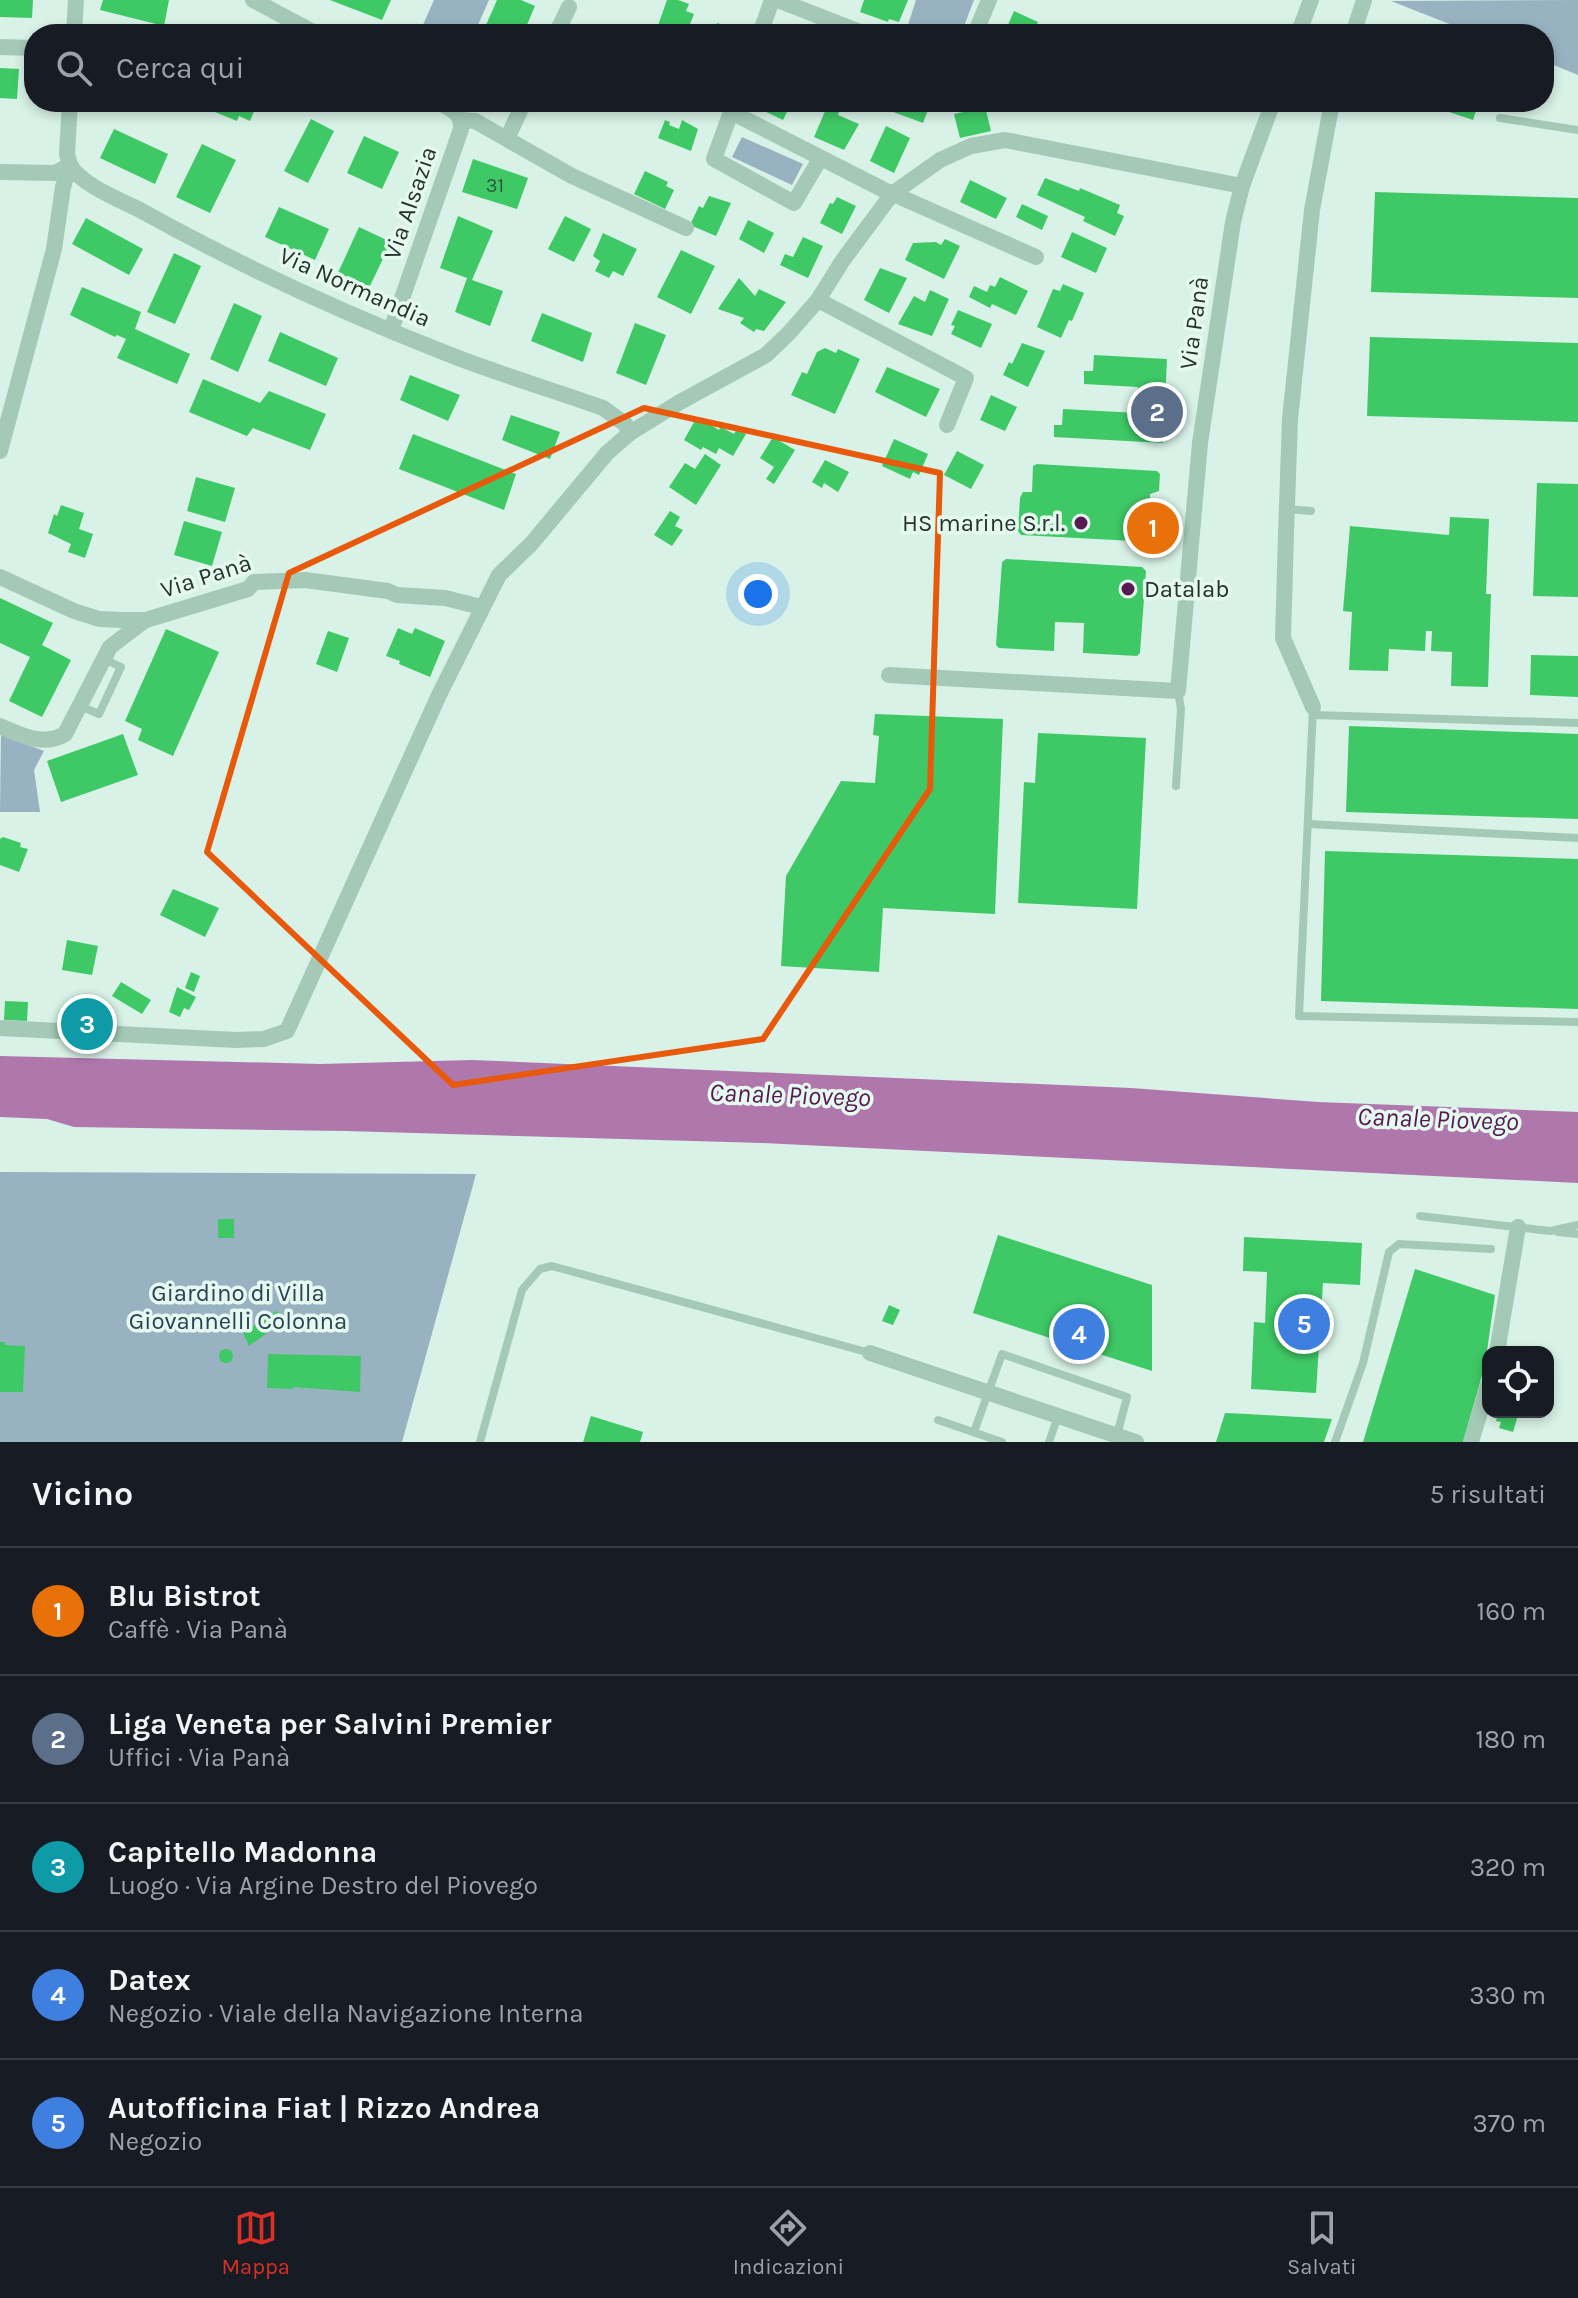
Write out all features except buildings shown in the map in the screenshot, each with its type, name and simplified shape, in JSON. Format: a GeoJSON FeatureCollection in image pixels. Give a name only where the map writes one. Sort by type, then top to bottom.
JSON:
{"type":"FeatureCollection","features":[{"type":"Feature","properties":{"kind":"street"},"geometry":{"type":"LineString","coordinates":[[75,24],[76,0]]}},
{"type":"Feature","properties":{"kind":"street"},"geometry":{"type":"LineString","coordinates":[[253,0],[298,24]]}},
{"type":"Feature","properties":{"kind":"street"},"geometry":{"type":"LineString","coordinates":[[764,24],[775,0],[839,24]]}},
{"type":"Feature","properties":{"kind":"street"},"geometry":{"type":"LineString","coordinates":[[979,24],[989,0]]}},
{"type":"Feature","properties":{"kind":"street"},"geometry":{"type":"LineString","coordinates":[[1302,24],[1311,0]]}},
{"type":"Feature","properties":{"kind":"street"},"geometry":{"type":"LineString","coordinates":[[1356,24],[1364,0]]}},
{"type":"Feature","properties":{"kind":"street"},"geometry":{"type":"LineString","coordinates":[[561,24],[569,7]]}},
{"type":"Feature","properties":{"kind":"street"},"geometry":{"type":"LineString","coordinates":[[0,47],[24,48]]}},
{"type":"Feature","properties":{"kind":"street"},"geometry":{"type":"LineString","coordinates":[[0,451],[54,249],[63,187],[70,165],[67,147],[69,112]]}},
{"type":"Feature","properties":{"kind":"street"},"geometry":{"type":"LineString","coordinates":[[455,112],[461,120],[475,121],[572,176],[686,228]]}},
{"type":"Feature","properties":{"kind":"street"},"geometry":{"type":"LineString","coordinates":[[507,139],[519,112]]}},
{"type":"Feature","properties":{"kind":"street"},"geometry":{"type":"LineString","coordinates":[[731,112],[714,159],[794,203],[820,159]]}},
{"type":"Feature","properties":{"kind":"street"},"geometry":{"type":"LineString","coordinates":[[741,112],[820,159],[1036,257]]}},
{"type":"Feature","properties":{"kind":"street","name":"Via Panà"},"geometry":{"type":"LineString","coordinates":[[1178,691],[1200,443],[1231,235],[1242,186],[1269,112]]}},
{"type":"Feature","properties":{"kind":"street"},"geometry":{"type":"LineString","coordinates":[[1313,711],[1283,638],[1290,419],[1312,210],[1330,112]]}},
{"type":"Feature","properties":{"kind":"street","name":"Via Alsazia"},"geometry":{"type":"LineString","coordinates":[[391,330],[461,129],[461,120]]}},
{"type":"Feature","properties":{"kind":"street"},"geometry":{"type":"LineString","coordinates":[[0,1028],[236,1040],[264,1039],[287,1031],[481,607],[499,575],[532,543],[607,453],[630,433],[766,355],[818,300],[892,194],[940,160],[971,146],[1005,140],[1242,186]]}},
{"type":"Feature","properties":{"kind":"street"},"geometry":{"type":"LineString","coordinates":[[0,172],[55,173],[70,165]]}},
{"type":"Feature","properties":{"kind":"street","name":"Via Normandia"},"geometry":{"type":"LineString","coordinates":[[70,165],[81,177],[189,237],[275,279],[444,353],[603,408],[625,424],[630,433]]}},
{"type":"Feature","properties":{"kind":"street"},"geometry":{"type":"LineString","coordinates":[[818,300],[966,378],[947,425]]}},
{"type":"Feature","properties":{"kind":"street","name":"Via Panà"},"geometry":{"type":"LineString","coordinates":[[0,577],[99,619],[146,620],[248,589],[254,582],[290,579],[388,591],[397,595],[445,598],[481,607]]}},
{"type":"Feature","properties":{"kind":"street"},"geometry":{"type":"LineString","coordinates":[[0,726],[39,740],[57,739],[65,734],[110,647],[146,620]]}},
{"type":"Feature","properties":{"kind":"street"},"geometry":{"type":"LineString","coordinates":[[889,675],[1178,691]]}},
{"type":"Feature","properties":{"kind":"street"},"geometry":{"type":"LineString","coordinates":[[1498,1346],[1518,1227]]}},
{"type":"Feature","properties":{"kind":"street"},"geometry":{"type":"LineString","coordinates":[[870,1353],[1110,1436],[1136,1442]]}},
{"type":"Feature","properties":{"kind":"street"},"geometry":{"type":"LineString","coordinates":[[1471,1442],[1482,1405]]}},
{"type":"Feature","properties":{"kind":"lane"},"geometry":{"type":"LineString","coordinates":[[1500,118],[1578,130]]}},
{"type":"Feature","properties":{"kind":"lane"},"geometry":{"type":"LineString","coordinates":[[1287,509],[1311,511]]}},
{"type":"Feature","properties":{"kind":"lane"},"geometry":{"type":"LineString","coordinates":[[1176,786],[1181,709],[1178,691]]}},
{"type":"Feature","properties":{"kind":"lane"},"geometry":{"type":"LineString","coordinates":[[1578,723],[1313,711],[1299,1016],[1578,1022]]}},
{"type":"Feature","properties":{"kind":"lane"},"geometry":{"type":"LineString","coordinates":[[1308,824],[1578,838]]}},
{"type":"Feature","properties":{"kind":"lane"},"geometry":{"type":"LineString","coordinates":[[1420,1216],[1578,1234]]}},
{"type":"Feature","properties":{"kind":"lane"},"geometry":{"type":"LineString","coordinates":[[1550,1231],[1578,1225]]}},
{"type":"Feature","properties":{"kind":"lane"},"geometry":{"type":"LineString","coordinates":[[1335,1442],[1363,1363],[1389,1252],[1399,1244],[1491,1249]]}},
{"type":"Feature","properties":{"kind":"lane"},"geometry":{"type":"LineString","coordinates":[[480,1442],[522,1290],[540,1269],[552,1266],[870,1353]]}},
{"type":"Feature","properties":{"kind":"lane"},"geometry":{"type":"LineString","coordinates":[[974,1432],[1002,1354],[1127,1397],[1110,1436]]}},
{"type":"Feature","properties":{"kind":"lane"},"geometry":{"type":"LineString","coordinates":[[1049,1442],[1058,1416]]}},
{"type":"Feature","properties":{"kind":"lane"},"geometry":{"type":"LineString","coordinates":[[938,1420],[1002,1442]]}},
{"type":"Feature","properties":{"kind":"highlighted area"},"geometry":{"type":"Polygon","coordinates":[[[644,408],[940,473],[930,789],[763,1039],[453,1085],[207,852],[289,573],[644,408]]]}},
{"type":"Feature","properties":{"kind":"green space"},"geometry":{"type":"Polygon","coordinates":[[[434,0],[489,0],[478,24],[423,24],[434,0]]]}},
{"type":"Feature","properties":{"kind":"green space"},"geometry":{"type":"Polygon","coordinates":[[[916,0],[974,0],[965,24],[908,24],[916,0]]]}},
{"type":"Feature","properties":{"kind":"green space"},"geometry":{"type":"Polygon","coordinates":[[[1578,0],[1578,75],[1554,65],[1554,24],[1450,24],[1391,1],[1578,0]]]}},
{"type":"Feature","properties":{"kind":"green space"},"geometry":{"type":"Polygon","coordinates":[[[742,137],[803,164],[792,185],[732,157],[742,137]]]}},
{"type":"Feature","properties":{"kind":"green space"},"geometry":{"type":"Polygon","coordinates":[[[1,735],[44,751],[34,770],[40,812],[0,812],[1,735]]]}},
{"type":"Feature","properties":{"kind":"green space","name":"Giardino di Villa Giovannelli Colonna"},"geometry":{"type":"Polygon","coordinates":[[[0,1172],[476,1174],[402,1442],[0,1442],[0,1172]]]}},
{"type":"Feature","properties":{"kind":"water","name":"Canale Piovego"},"geometry":{"type":"Polygon","coordinates":[[[0,1056],[320,1064],[472,1060],[1131,1088],[1318,1102],[1578,1112],[1578,1183],[763,1143],[74,1127],[47,1119],[0,1117],[0,1056]]]}},
{"type":"Feature","properties":{"kind":"place","name":"Liga Veneta per Salvini Premier"},"geometry":{"type":"Point","coordinates":[1157,412]}},
{"type":"Feature","properties":{"kind":"place","name":"HS marine S.r.l."},"geometry":{"type":"Point","coordinates":[1081,523]}},
{"type":"Feature","properties":{"kind":"place","name":"Blu Bistrot"},"geometry":{"type":"Point","coordinates":[1153,528]}},
{"type":"Feature","properties":{"kind":"place","name":"Datalab"},"geometry":{"type":"Point","coordinates":[1128,589]}},
{"type":"Feature","properties":{"kind":"place","name":"Capitello Madonna"},"geometry":{"type":"Point","coordinates":[87,1024]}},
{"type":"Feature","properties":{"kind":"place","name":"Autofficina Fiat | Rizzo Andrea"},"geometry":{"type":"Point","coordinates":[1304,1324]}},
{"type":"Feature","properties":{"kind":"place","name":"Datex"},"geometry":{"type":"Point","coordinates":[1079,1334]}}]}
